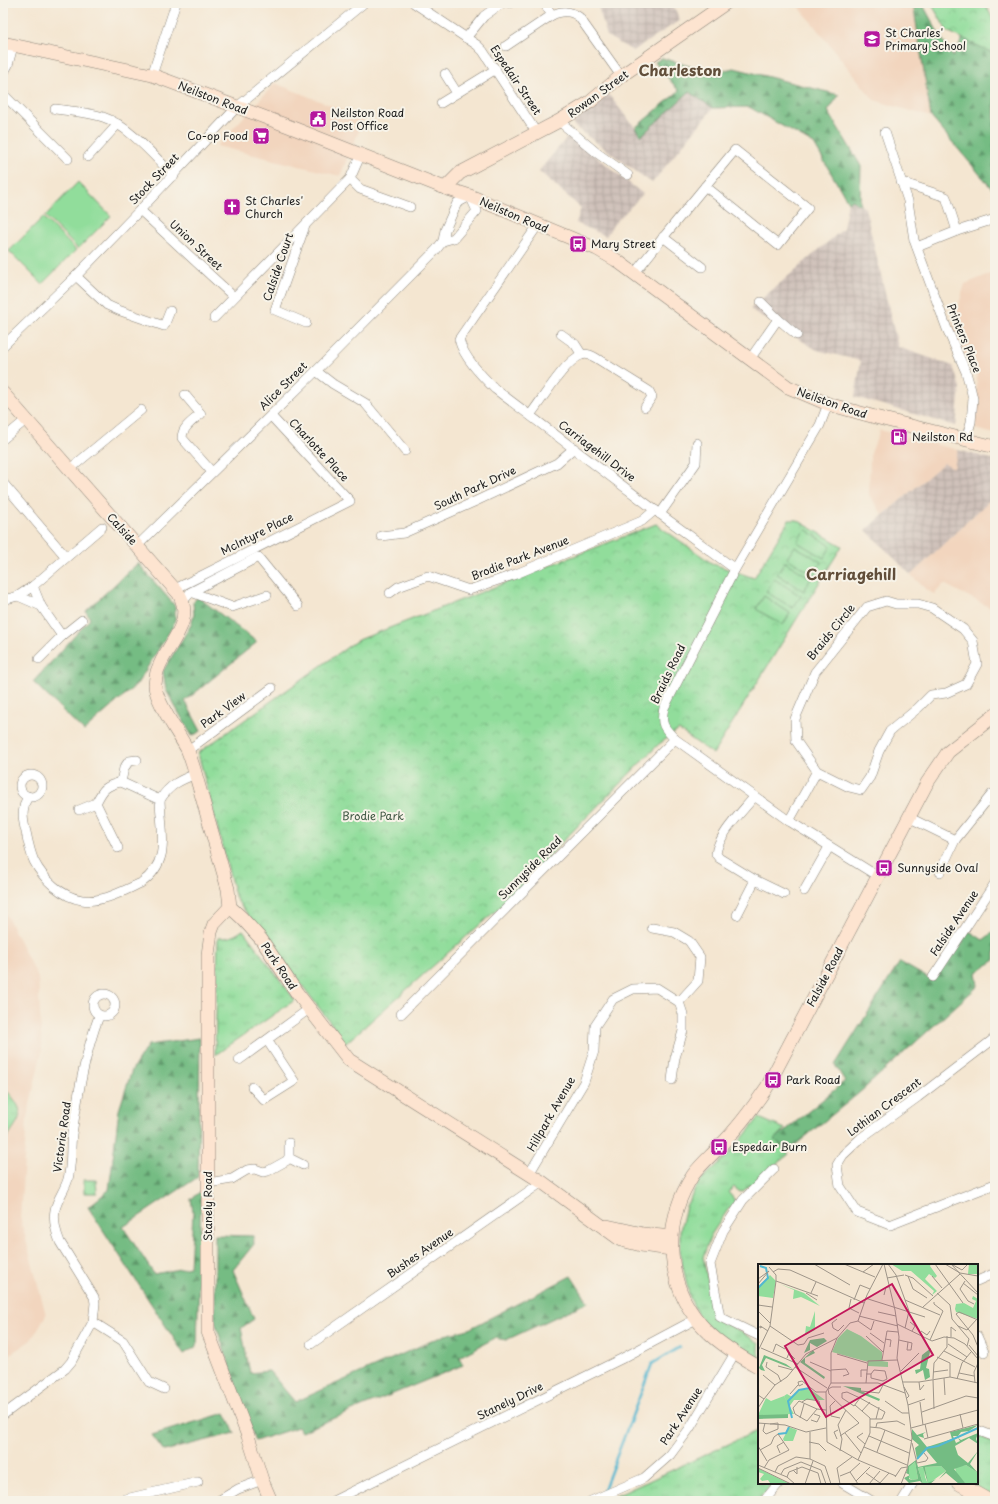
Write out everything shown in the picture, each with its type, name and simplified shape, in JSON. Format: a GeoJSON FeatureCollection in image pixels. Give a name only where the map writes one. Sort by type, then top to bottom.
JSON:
{"type":"FeatureCollection","features":[{"type":"Feature","properties":{"kind":"street"},"geometry":{"type":"LineString","coordinates":[[152,75],[176,3]]}},
{"type":"Feature","properties":{"kind":"street","name":"Stock Street"},"geometry":{"type":"LineString","coordinates":[[3,346],[76,276],[174,176],[237,107],[364,3]]}},
{"type":"Feature","properties":{"kind":"street","name":"Espedair Street"},"geometry":{"type":"LineString","coordinates":[[414,3],[483,51],[536,132]]}},
{"type":"Feature","properties":{"kind":"street"},"geometry":{"type":"LineString","coordinates":[[466,38],[484,16],[502,3]]}},
{"type":"Feature","properties":{"kind":"street"},"geometry":{"type":"LineString","coordinates":[[544,3],[552,15]]}},
{"type":"Feature","properties":{"kind":"street","name":"Rowan Street"},"geometry":{"type":"LineString","coordinates":[[444,188],[460,172],[559,121],[590,102],[621,76],[726,3]]}},
{"type":"Feature","properties":{"kind":"street"},"geometry":{"type":"LineString","coordinates":[[506,46],[552,15],[567,11],[574,13],[579,17],[621,76]]}},
{"type":"Feature","properties":{"kind":"street"},"geometry":{"type":"LineString","coordinates":[[3,74],[8,65],[8,44]]}},
{"type":"Feature","properties":{"kind":"street","name":"Neilston Road"},"geometry":{"type":"LineString","coordinates":[[8,44],[152,75],[361,154],[444,188],[470,196],[596,249],[616,260],[788,387],[828,404],[995,447]]}},
{"type":"Feature","properties":{"kind":"street"},"geometry":{"type":"LineString","coordinates":[[441,103],[496,69]]}},
{"type":"Feature","properties":{"kind":"street"},"geometry":{"type":"LineString","coordinates":[[445,74],[457,93]]}},
{"type":"Feature","properties":{"kind":"street"},"geometry":{"type":"LineString","coordinates":[[3,94],[68,159]]}},
{"type":"Feature","properties":{"kind":"street"},"geometry":{"type":"LineString","coordinates":[[55,108],[98,115],[118,124],[129,132],[174,176]]}},
{"type":"Feature","properties":{"kind":"street"},"geometry":{"type":"LineString","coordinates":[[559,121],[591,148],[628,175]]}},
{"type":"Feature","properties":{"kind":"street"},"geometry":{"type":"LineString","coordinates":[[88,156],[118,124]]}},
{"type":"Feature","properties":{"kind":"street","name":"Printers Place"},"geometry":{"type":"LineString","coordinates":[[885,132],[908,202],[917,247],[947,329],[966,372],[971,390],[973,399],[972,414],[966,440]]}},
{"type":"Feature","properties":{"kind":"street"},"geometry":{"type":"LineString","coordinates":[[634,274],[663,236],[735,150],[808,208],[778,245],[706,186]]}},
{"type":"Feature","properties":{"kind":"street"},"geometry":{"type":"LineString","coordinates":[[214,318],[350,179],[361,154]]}},
{"type":"Feature","properties":{"kind":"street"},"geometry":{"type":"LineString","coordinates":[[350,179],[360,189],[410,207]]}},
{"type":"Feature","properties":{"kind":"street"},"geometry":{"type":"LineString","coordinates":[[901,182],[946,197],[957,231]]}},
{"type":"Feature","properties":{"kind":"street","name":"Alice Street"},"geometry":{"type":"LineString","coordinates":[[137,546],[316,371],[443,241],[454,238],[477,211],[470,196],[456,203],[445,230],[443,241]]}},
{"type":"Feature","properties":{"kind":"street","name":"Union Street"},"geometry":{"type":"LineString","coordinates":[[140,210],[234,297]]}},
{"type":"Feature","properties":{"kind":"street"},"geometry":{"type":"LineString","coordinates":[[917,247],[957,231],[995,219]]}},
{"type":"Feature","properties":{"kind":"street","name":"Calside Court"},"geometry":{"type":"LineString","coordinates":[[306,223],[275,310],[306,323]]}},
{"type":"Feature","properties":{"kind":"street","name":"Carriagehill Drive"},"geometry":{"type":"LineString","coordinates":[[538,225],[459,339],[460,345],[475,368],[495,389],[735,569]]}},
{"type":"Feature","properties":{"kind":"street"},"geometry":{"type":"LineString","coordinates":[[663,236],[702,267]]}},
{"type":"Feature","properties":{"kind":"street"},"geometry":{"type":"LineString","coordinates":[[76,276],[107,305],[118,310],[164,326],[170,311]]}},
{"type":"Feature","properties":{"kind":"street"},"geometry":{"type":"LineString","coordinates":[[761,302],[778,320],[798,335]]}},
{"type":"Feature","properties":{"kind":"street"},"geometry":{"type":"LineString","coordinates":[[750,359],[778,320]]}},
{"type":"Feature","properties":{"kind":"street"},"geometry":{"type":"LineString","coordinates":[[561,334],[575,344],[582,355]]}},
{"type":"Feature","properties":{"kind":"street"},"geometry":{"type":"LineString","coordinates":[[530,415],[569,363],[582,355],[590,355],[596,358],[650,391],[652,397],[645,407]]}},
{"type":"Feature","properties":{"kind":"street"},"geometry":{"type":"LineString","coordinates":[[316,371],[333,384],[365,403],[405,451]]}},
{"type":"Feature","properties":{"kind":"street","name":"Calside"},"geometry":{"type":"LineString","coordinates":[[3,393],[175,589]]}},
{"type":"Feature","properties":{"kind":"street"},"geometry":{"type":"LineString","coordinates":[[185,395],[201,414],[185,428],[182,433],[182,438],[212,472]]}},
{"type":"Feature","properties":{"kind":"street","name":"Braids Road"},"geometry":{"type":"LineString","coordinates":[[828,404],[820,425],[735,569],[664,708],[662,718],[664,728],[675,739],[754,797],[829,847],[879,877]]}},
{"type":"Feature","properties":{"kind":"street"},"geometry":{"type":"LineString","coordinates":[[70,469],[141,410]]}},
{"type":"Feature","properties":{"kind":"street","name":"Charlotte Place"},"geometry":{"type":"LineString","coordinates":[[270,416],[350,501]]}},
{"type":"Feature","properties":{"kind":"street"},"geometry":{"type":"LineString","coordinates":[[3,438],[26,419]]}},
{"type":"Feature","properties":{"kind":"street","name":"Brodie Park Avenue"},"geometry":{"type":"LineString","coordinates":[[390,593],[398,587],[428,576],[469,590],[516,574],[642,521],[658,512],[696,463],[697,443]]}},
{"type":"Feature","properties":{"kind":"street","name":"South Park Drive"},"geometry":{"type":"LineString","coordinates":[[381,536],[404,533],[474,502],[557,463],[574,448]]}},
{"type":"Feature","properties":{"kind":"street"},"geometry":{"type":"LineString","coordinates":[[3,483],[66,557]]}},
{"type":"Feature","properties":{"kind":"street","name":"McIntyre Place"},"geometry":{"type":"LineString","coordinates":[[175,589],[350,501]]}},
{"type":"Feature","properties":{"kind":"street"},"geometry":{"type":"LineString","coordinates":[[3,600],[18,596],[33,586],[102,527]]}},
{"type":"Feature","properties":{"kind":"street"},"geometry":{"type":"LineString","coordinates":[[187,596],[258,557],[298,606]]}},
{"type":"Feature","properties":{"kind":"street"},"geometry":{"type":"LineString","coordinates":[[33,586],[40,606],[62,636]]}},
{"type":"Feature","properties":{"kind":"street"},"geometry":{"type":"LineString","coordinates":[[175,589],[187,596],[232,606],[268,595]]}},
{"type":"Feature","properties":{"kind":"street"},"geometry":{"type":"LineString","coordinates":[[18,596],[40,606]]}},
{"type":"Feature","properties":{"kind":"street"},"geometry":{"type":"LineString","coordinates":[[187,596],[182,626],[158,669],[155,686],[160,702],[188,750],[228,889],[230,907]]}},
{"type":"Feature","properties":{"kind":"street","name":"Braids Circle"},"geometry":{"type":"LineString","coordinates":[[886,601],[896,604],[918,604],[932,608],[964,629],[973,641],[977,664],[966,684],[946,693],[931,695],[890,731],[879,752],[870,776],[861,790],[849,787],[817,771],[796,741],[795,719],[815,672],[867,607],[886,601]]}},
{"type":"Feature","properties":{"kind":"street"},"geometry":{"type":"LineString","coordinates":[[39,659],[62,636],[82,620]]}},
{"type":"Feature","properties":{"kind":"street","name":"Park View"},"geometry":{"type":"LineString","coordinates":[[188,750],[272,688]]}},
{"type":"Feature","properties":{"kind":"street","name":"Falside Road"},"geometry":{"type":"LineString","coordinates":[[671,1243],[675,1214],[693,1175],[748,1116],[767,1086],[879,877],[927,783],[948,752],[995,715]]}},
{"type":"Feature","properties":{"kind":"street","name":"Sunnyside Road"},"geometry":{"type":"LineString","coordinates":[[401,1014],[675,739]]}},
{"type":"Feature","properties":{"kind":"street"},"geometry":{"type":"LineString","coordinates":[[121,782],[124,768],[129,761],[137,760]]}},
{"type":"Feature","properties":{"kind":"street"},"geometry":{"type":"LineString","coordinates":[[789,821],[817,771]]}},
{"type":"Feature","properties":{"kind":"street"},"geometry":{"type":"LineString","coordinates":[[28,796],[23,809],[24,824],[29,849],[34,862],[51,884],[62,892],[83,900],[102,899],[140,884],[152,874],[162,855],[160,800],[165,791],[177,782],[196,774]]}},
{"type":"Feature","properties":{"kind":"street"},"geometry":{"type":"LineString","coordinates":[[79,810],[96,803],[102,790],[108,785],[121,782],[160,800]]}},
{"type":"Feature","properties":{"kind":"street"},"geometry":{"type":"LineString","coordinates":[[940,872],[955,840],[992,794]]}},
{"type":"Feature","properties":{"kind":"street"},"geometry":{"type":"LineString","coordinates":[[754,797],[726,831],[717,847],[716,854],[719,858],[755,880],[784,894]]}},
{"type":"Feature","properties":{"kind":"street"},"geometry":{"type":"LineString","coordinates":[[96,803],[118,848]]}},
{"type":"Feature","properties":{"kind":"street"},"geometry":{"type":"LineString","coordinates":[[910,818],[955,840]]}},
{"type":"Feature","properties":{"kind":"street"},"geometry":{"type":"LineString","coordinates":[[804,891],[829,847]]}},
{"type":"Feature","properties":{"kind":"street"},"geometry":{"type":"LineString","coordinates":[[737,915],[755,880]]}},
{"type":"Feature","properties":{"kind":"street","name":"Falside Avenue"},"geometry":{"type":"LineString","coordinates":[[933,977],[995,883]]}},
{"type":"Feature","properties":{"kind":"street","name":"Park Road"},"geometry":{"type":"LineString","coordinates":[[230,907],[261,939],[309,1009],[349,1060],[530,1174],[621,1240],[641,1245],[671,1243]]}},
{"type":"Feature","properties":{"kind":"street","name":"Stanely Road"},"geometry":{"type":"LineString","coordinates":[[230,907],[214,924],[211,932],[208,955],[208,1332],[271,1501]]}},
{"type":"Feature","properties":{"kind":"street"},"geometry":{"type":"LineString","coordinates":[[652,928],[674,932],[689,941],[700,957],[698,981],[679,1002],[683,1014],[683,1031],[675,1058],[672,1080]]}},
{"type":"Feature","properties":{"kind":"street","name":"Hillpark Avenue"},"geometry":{"type":"LineString","coordinates":[[530,1174],[584,1082],[594,1051],[595,1026],[613,999],[633,989],[657,988],[679,1002]]}},
{"type":"Feature","properties":{"kind":"street"},"geometry":{"type":"LineString","coordinates":[[239,1060],[309,1009]]}},
{"type":"Feature","properties":{"kind":"street","name":"Victoria Road"},"geometry":{"type":"LineString","coordinates":[[3,1415],[65,1369],[71,1362],[93,1322],[95,1310],[94,1297],[60,1242],[54,1221],[55,1210],[68,1178],[72,1135],[86,1061],[91,1038],[99,1016]]}},
{"type":"Feature","properties":{"kind":"street","name":"Lothian Crescent"},"geometry":{"type":"LineString","coordinates":[[995,1038],[918,1097],[861,1138],[843,1155],[837,1165],[840,1186],[857,1212],[890,1225],[995,1184]]}},
{"type":"Feature","properties":{"kind":"street"},"geometry":{"type":"LineString","coordinates":[[252,1087],[264,1100],[294,1081],[267,1040]]}},
{"type":"Feature","properties":{"kind":"street"},"geometry":{"type":"LineString","coordinates":[[208,1183],[232,1179],[247,1170],[268,1171],[289,1158],[289,1143]]}},
{"type":"Feature","properties":{"kind":"street"},"geometry":{"type":"LineString","coordinates":[[289,1158],[303,1165]]}},
{"type":"Feature","properties":{"kind":"street"},"geometry":{"type":"LineString","coordinates":[[758,1336],[720,1317],[710,1264],[723,1231],[743,1200],[774,1169]]}},
{"type":"Feature","properties":{"kind":"street","name":"Bushes Avenue"},"geometry":{"type":"LineString","coordinates":[[312,1344],[542,1182]]}},
{"type":"Feature","properties":{"kind":"street"},"geometry":{"type":"LineString","coordinates":[[671,1243],[676,1279],[683,1298],[696,1319],[707,1331],[758,1367]]}},
{"type":"Feature","properties":{"kind":"street"},"geometry":{"type":"LineString","coordinates":[[978,1281],[995,1273]]}},
{"type":"Feature","properties":{"kind":"street","name":"Stanely Drive"},"geometry":{"type":"LineString","coordinates":[[333,1501],[621,1359],[696,1319]]}},
{"type":"Feature","properties":{"kind":"street"},"geometry":{"type":"LineString","coordinates":[[93,1322],[123,1341],[149,1382],[164,1389]]}},
{"type":"Feature","properties":{"kind":"street"},"geometry":{"type":"LineString","coordinates":[[978,1338],[984,1352]]}},
{"type":"Feature","properties":{"kind":"street","name":"Park Avenue"},"geometry":{"type":"LineString","coordinates":[[591,1501],[644,1478],[670,1455],[690,1428],[735,1352]]}},
{"type":"Feature","properties":{"kind":"street"},"geometry":{"type":"LineString","coordinates":[[978,1430],[995,1437]]}},
{"type":"Feature","properties":{"kind":"street"},"geometry":{"type":"LineString","coordinates":[[218,1501],[238,1489],[262,1480]]}},
{"type":"Feature","properties":{"kind":"street"},"geometry":{"type":"LineString","coordinates":[[117,1501],[198,1482]]}},
{"type":"Feature","properties":{"kind":"street"},"geometry":{"type":"LineString","coordinates":[[764,1501],[778,1484]]}},
{"type":"Feature","properties":{"kind":"street"},"geometry":{"type":"LineString","coordinates":[[844,1484],[872,1501]]}},
{"type":"Feature","properties":{"kind":"street"},"geometry":{"type":"LineString","coordinates":[[902,1501],[912,1484]]}},
{"type":"Feature","properties":{"kind":"street"},"geometry":{"type":"LineString","coordinates":[[960,1484],[990,1501]]}},
{"type":"Feature","properties":{"kind":"shaded area"},"geometry":{"type":"Polygon","coordinates":[[[597,3],[672,3],[680,20],[633,51],[607,36],[597,3]]]}},
{"type":"Feature","properties":{"kind":"shaded area","name":"St Charles' Primary School"},"geometry":{"type":"Polygon","coordinates":[[[796,3],[913,3],[931,117],[874,100],[796,3]]]}},
{"type":"Feature","properties":{"kind":"shaded area"},"geometry":{"type":"Polygon","coordinates":[[[275,83],[364,119],[340,176],[217,146],[275,83]]]}},
{"type":"Feature","properties":{"kind":"shaded area"},"geometry":{"type":"Polygon","coordinates":[[[689,92],[713,108],[652,183],[575,127],[573,123],[608,94],[641,135],[689,92]]]}},
{"type":"Feature","properties":{"kind":"shaded area"},"geometry":{"type":"Polygon","coordinates":[[[569,135],[643,194],[613,225],[606,236],[576,223],[581,208],[539,171],[569,135]]]}},
{"type":"Feature","properties":{"kind":"shaded area"},"geometry":{"type":"Polygon","coordinates":[[[852,200],[865,208],[898,347],[953,366],[960,388],[956,426],[855,397],[861,361],[817,350],[750,309],[843,229],[848,202],[852,200]]]}},
{"type":"Feature","properties":{"kind":"shaded area"},"geometry":{"type":"Polygon","coordinates":[[[995,272],[995,434],[975,429],[977,375],[950,334],[965,284],[995,272]]]}},
{"type":"Feature","properties":{"kind":"shaded area"},"geometry":{"type":"Polygon","coordinates":[[[880,430],[958,450],[954,469],[944,463],[883,515],[869,495],[870,456],[880,430]]]}},
{"type":"Feature","properties":{"kind":"shaded area"},"geometry":{"type":"Polygon","coordinates":[[[958,450],[995,460],[995,495],[911,575],[866,530],[944,463],[954,468],[958,450]]]}},
{"type":"Feature","properties":{"kind":"shaded area"},"geometry":{"type":"Polygon","coordinates":[[[995,495],[995,610],[944,584],[934,594],[927,590],[911,575],[995,495]]]}},
{"type":"Feature","properties":{"kind":"shaded area"},"geometry":{"type":"Polygon","coordinates":[[[3,908],[38,978],[42,1050],[27,1118],[20,1217],[46,1315],[31,1340],[3,1359],[3,908]]]}},
{"type":"Feature","properties":{"kind":"green space"},"geometry":{"type":"Polygon","coordinates":[[[913,3],[922,3],[953,57],[963,38],[995,54],[994,191],[931,117],[913,3]]]}},
{"type":"Feature","properties":{"kind":"green space"},"geometry":{"type":"Polygon","coordinates":[[[931,3],[985,3],[995,24],[995,49],[991,52],[947,31],[931,3]]]}},
{"type":"Feature","properties":{"kind":"green space"},"geometry":{"type":"Polygon","coordinates":[[[662,58],[713,73],[734,68],[839,95],[828,111],[861,166],[860,205],[852,200],[848,202],[814,144],[749,107],[713,108],[689,92],[641,136],[635,128],[679,91],[655,62],[662,58]]]}},
{"type":"Feature","properties":{"kind":"green space"},"geometry":{"type":"Polygon","coordinates":[[[78,182],[111,216],[78,249],[45,216],[78,182]]]}},
{"type":"Feature","properties":{"kind":"green space"},"geometry":{"type":"Polygon","coordinates":[[[43,217],[76,250],[42,284],[9,251],[43,217]]]}},
{"type":"Feature","properties":{"kind":"green space","name":"Brodie Park"},"geometry":{"type":"Polygon","coordinates":[[[789,520],[797,520],[842,546],[713,754],[679,730],[659,744],[558,846],[518,891],[346,1043],[236,899],[198,753],[356,641],[656,524],[713,564],[754,578],[789,520]]]}},
{"type":"Feature","properties":{"kind":"green space"},"geometry":{"type":"Polygon","coordinates":[[[805,529],[831,546],[824,558],[797,542],[805,529]]]}},
{"type":"Feature","properties":{"kind":"green space"},"geometry":{"type":"Polygon","coordinates":[[[795,546],[821,562],[814,575],[787,558],[795,546]]]}},
{"type":"Feature","properties":{"kind":"green space"},"geometry":{"type":"Polygon","coordinates":[[[785,562],[811,578],[804,591],[777,574],[785,562]]]}},
{"type":"Feature","properties":{"kind":"green space"},"geometry":{"type":"Polygon","coordinates":[[[138,563],[175,606],[175,619],[173,626],[137,684],[84,731],[33,682],[90,619],[86,611],[138,563]]]}},
{"type":"Feature","properties":{"kind":"green space"},"geometry":{"type":"Polygon","coordinates":[[[774,579],[801,596],[793,608],[766,592],[774,579]]]}},
{"type":"Feature","properties":{"kind":"green space"},"geometry":{"type":"Polygon","coordinates":[[[764,596],[790,613],[783,625],[756,609],[764,596]]]}},
{"type":"Feature","properties":{"kind":"green space"},"geometry":{"type":"Polygon","coordinates":[[[198,597],[257,642],[185,701],[201,731],[192,736],[166,690],[163,671],[191,625],[194,614],[193,602],[198,597]]]}},
{"type":"Feature","properties":{"kind":"green space"},"geometry":{"type":"Polygon","coordinates":[[[243,930],[295,1000],[215,1055],[218,938],[231,937],[243,930]]]}},
{"type":"Feature","properties":{"kind":"green space"},"geometry":{"type":"Polygon","coordinates":[[[969,931],[983,940],[995,931],[995,960],[976,973],[978,986],[859,1093],[789,1150],[774,1140],[845,1081],[835,1065],[900,962],[933,981],[969,931]]]}},
{"type":"Feature","properties":{"kind":"green space"},"geometry":{"type":"Polygon","coordinates":[[[200,1038],[198,1177],[123,1227],[154,1274],[190,1267],[193,1212],[191,1199],[201,1191],[197,1346],[184,1354],[88,1207],[109,1190],[119,1110],[132,1070],[148,1045],[200,1038]]]}},
{"type":"Feature","properties":{"kind":"green space"},"geometry":{"type":"Polygon","coordinates":[[[3,1087],[17,1104],[20,1111],[20,1116],[3,1145],[3,1087]]]}},
{"type":"Feature","properties":{"kind":"green space"},"geometry":{"type":"Polygon","coordinates":[[[759,1118],[785,1129],[775,1140],[789,1154],[743,1191],[740,1192],[734,1187],[728,1192],[734,1199],[735,1205],[729,1208],[711,1235],[703,1257],[715,1316],[758,1342],[758,1362],[716,1335],[699,1317],[690,1298],[680,1254],[680,1231],[686,1206],[699,1182],[731,1152],[759,1118]]]}},
{"type":"Feature","properties":{"kind":"green space"},"geometry":{"type":"Polygon","coordinates":[[[84,1180],[96,1180],[97,1193],[84,1193],[84,1180]]]}},
{"type":"Feature","properties":{"kind":"green space"},"geometry":{"type":"Polygon","coordinates":[[[215,1235],[253,1236],[254,1244],[233,1270],[254,1319],[241,1328],[250,1373],[269,1371],[295,1402],[445,1335],[469,1329],[571,1276],[588,1302],[506,1340],[495,1338],[459,1357],[463,1365],[301,1432],[298,1427],[255,1441],[215,1322],[215,1235]]]}},
{"type":"Feature","properties":{"kind":"green space"},"geometry":{"type":"Polygon","coordinates":[[[225,1413],[235,1433],[164,1451],[152,1435],[225,1413]]]}},
{"type":"Feature","properties":{"kind":"green space"},"geometry":{"type":"Polygon","coordinates":[[[758,1430],[758,1484],[771,1484],[758,1501],[605,1501],[758,1430]]]}},
{"type":"Feature","properties":{"kind":"green space"},"geometry":{"type":"Polygon","coordinates":[[[978,1435],[995,1443],[995,1498],[971,1484],[978,1484],[978,1435]]]}},
{"type":"Feature","properties":{"kind":"waterway"},"geometry":{"type":"LineString","coordinates":[[603,1492],[652,1364],[680,1347]]}},
{"type":"Feature","properties":{"kind":"place","name":"St Charles' Primary School"},"geometry":{"type":"Point","coordinates":[872,39]}},
{"type":"Feature","properties":{"kind":"place","name":"Neilston Road Post Office"},"geometry":{"type":"Point","coordinates":[318,119]}},
{"type":"Feature","properties":{"kind":"place","name":"Co-op Food"},"geometry":{"type":"Point","coordinates":[261,136]}},
{"type":"Feature","properties":{"kind":"place","name":"St Charles' Church"},"geometry":{"type":"Point","coordinates":[232,207]}},
{"type":"Feature","properties":{"kind":"place","name":"Mary Street"},"geometry":{"type":"Point","coordinates":[578,244]}},
{"type":"Feature","properties":{"kind":"place","name":"Neilston Rd"},"geometry":{"type":"Point","coordinates":[899,437]}},
{"type":"Feature","properties":{"kind":"place","name":"Sunnyside Oval"},"geometry":{"type":"Point","coordinates":[884,868]}},
{"type":"Feature","properties":{"kind":"place","name":"Park Road"},"geometry":{"type":"Point","coordinates":[773,1080]}},
{"type":"Feature","properties":{"kind":"place","name":"Espedair Burn"},"geometry":{"type":"Point","coordinates":[719,1147]}},
{"type":"Feature","properties":{"kind":"district","name":"Charleston"},"geometry":{"type":"Point","coordinates":[680,71]}},
{"type":"Feature","properties":{"kind":"district","name":"Carriagehill"},"geometry":{"type":"Point","coordinates":[851,575]}}]}
